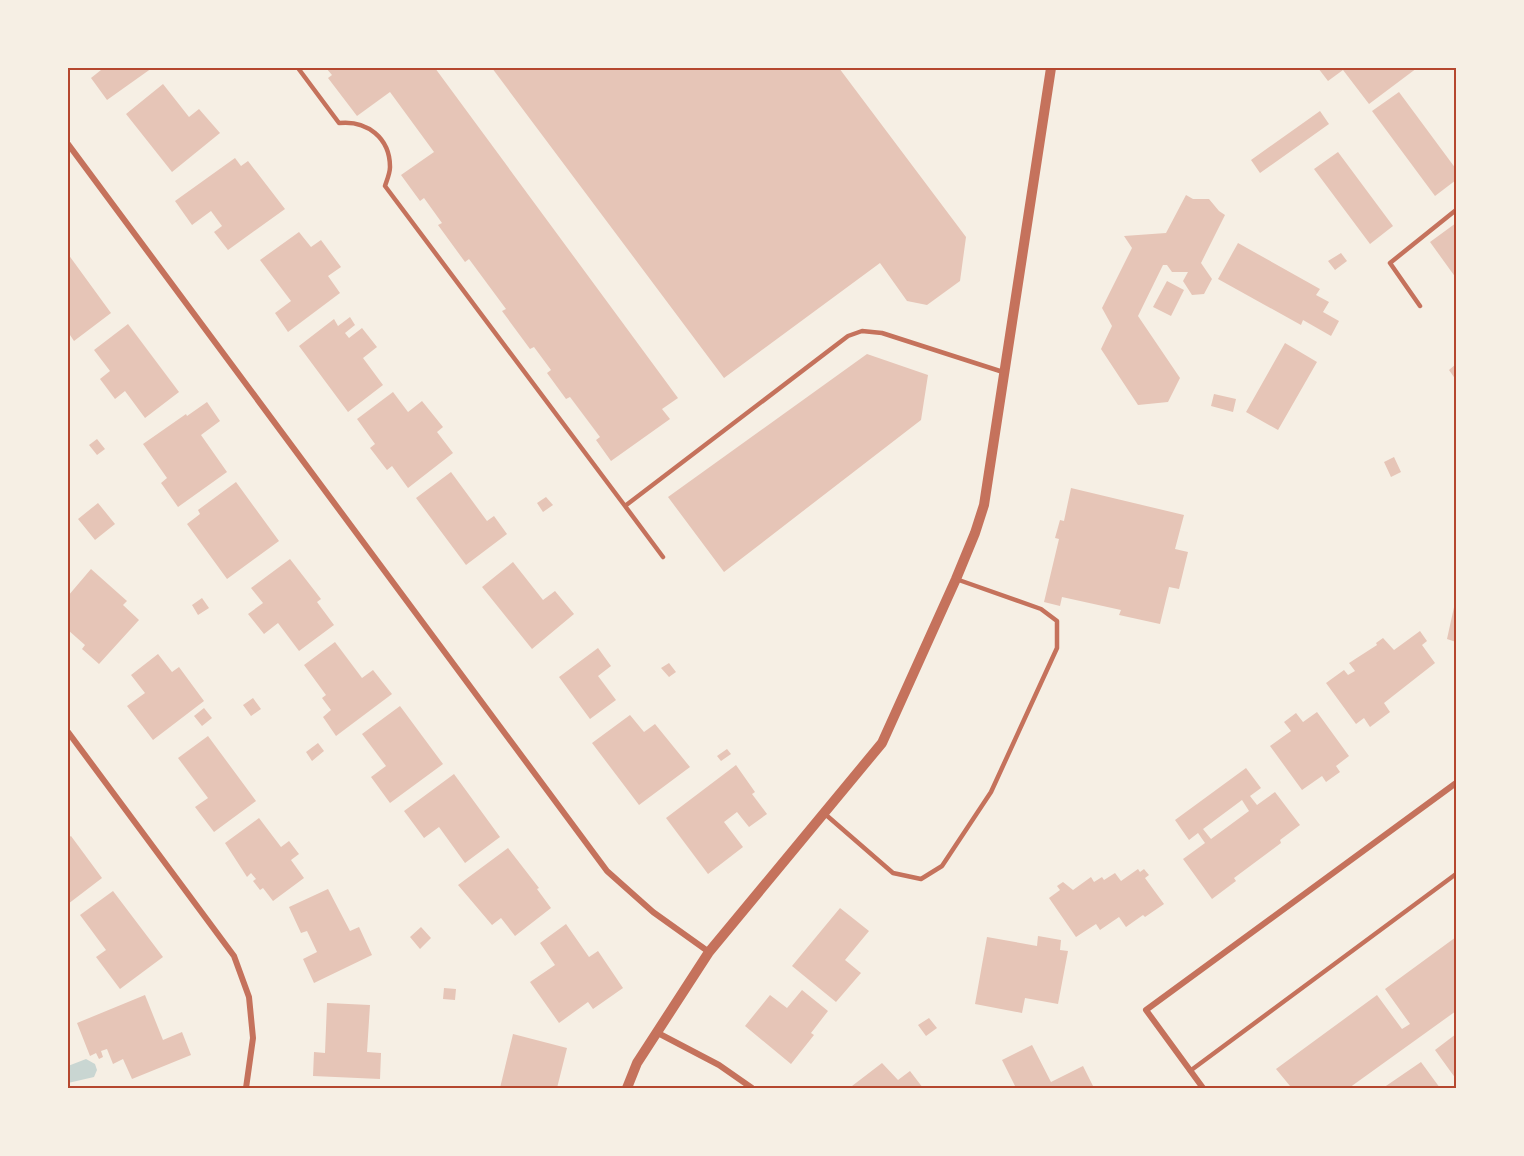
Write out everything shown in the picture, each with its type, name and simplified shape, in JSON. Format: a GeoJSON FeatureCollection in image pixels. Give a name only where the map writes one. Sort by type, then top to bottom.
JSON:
{"type":"FeatureCollection","features":[{"type":"Feature","properties":{"kind":"street"},"geometry":{"type":"LineString","coordinates":[[627,1089],[637,1063],[709,951],[882,743],[956,579],[984,505],[1052,68]]}},
{"type":"Feature","properties":{"kind":"street"},"geometry":{"type":"LineString","coordinates":[[68,146],[607,871],[653,912],[709,951]]}},
{"type":"Feature","properties":{"kind":"street"},"geometry":{"type":"LineString","coordinates":[[68,732],[234,956],[249,997],[253,1038],[246,1089]]}},
{"type":"Feature","properties":{"kind":"street"},"geometry":{"type":"LineString","coordinates":[[1203,1089],[1146,1010],[1456,783]]}},
{"type":"Feature","properties":{"kind":"street"},"geometry":{"type":"LineString","coordinates":[[656,1032],[719,1065],[752,1089]]}},
{"type":"Feature","properties":{"kind":"lane"},"geometry":{"type":"LineString","coordinates":[[298,68],[339,123],[351,122],[366,125],[388,149],[390,169],[385,186],[663,557]]}},
{"type":"Feature","properties":{"kind":"lane"},"geometry":{"type":"LineString","coordinates":[[1420,306],[1390,263],[1456,210]]}},
{"type":"Feature","properties":{"kind":"lane"},"geometry":{"type":"LineString","coordinates":[[625,506],[848,336],[862,331],[882,333],[1004,372]]}},
{"type":"Feature","properties":{"kind":"lane"},"geometry":{"type":"LineString","coordinates":[[825,814],[893,873],[921,879],[942,866],[991,792],[1058,648],[1057,621],[1041,609],[956,579]]}},
{"type":"Feature","properties":{"kind":"lane"},"geometry":{"type":"LineString","coordinates":[[1190,1071],[1456,874]]}},
{"type":"Feature","properties":{"kind":"shaded area"},"geometry":{"type":"Polygon","coordinates":[[[86,1059],[95,1064],[97,1070],[94,1077],[68,1083],[68,1066],[86,1059]]]}},
{"type":"Feature","properties":{"kind":"building"},"geometry":{"type":"Polygon","coordinates":[[[99,68],[152,68],[107,100],[91,78],[101,70],[99,68]]]}},
{"type":"Feature","properties":{"kind":"building"},"geometry":{"type":"Polygon","coordinates":[[[326,68],[435,68],[678,398],[662,409],[670,419],[611,461],[596,440],[600,437],[570,397],[566,399],[547,373],[551,370],[534,347],[530,349],[502,311],[506,309],[469,259],[465,262],[438,225],[442,223],[424,198],[420,201],[401,175],[434,152],[390,92],[357,116],[328,78],[332,75],[326,68]]]}},
{"type":"Feature","properties":{"kind":"building"},"geometry":{"type":"Polygon","coordinates":[[[492,68],[839,68],[966,237],[960,281],[927,305],[907,301],[880,263],[724,378],[492,68]]]}},
{"type":"Feature","properties":{"kind":"building"},"geometry":{"type":"Polygon","coordinates":[[[1318,68],[1417,68],[1369,104],[1343,70],[1328,81],[1318,68]]]}},
{"type":"Feature","properties":{"kind":"building"},"geometry":{"type":"Polygon","coordinates":[[[163,84],[189,117],[199,109],[220,133],[172,172],[126,114],[163,84]]]}},
{"type":"Feature","properties":{"kind":"building"},"geometry":{"type":"Polygon","coordinates":[[[1399,92],[1456,169],[1456,180],[1435,196],[1372,111],[1399,92]]]}},
{"type":"Feature","properties":{"kind":"building"},"geometry":{"type":"Polygon","coordinates":[[[1320,111],[1329,124],[1260,173],[1251,160],[1320,111]]]}},
{"type":"Feature","properties":{"kind":"building"},"geometry":{"type":"Polygon","coordinates":[[[1338,152],[1393,226],[1370,244],[1314,169],[1338,152]]]}},
{"type":"Feature","properties":{"kind":"building"},"geometry":{"type":"Polygon","coordinates":[[[235,158],[241,166],[248,161],[285,209],[228,250],[214,232],[222,226],[211,211],[192,225],[175,201],[235,158]]]}},
{"type":"Feature","properties":{"kind":"building"},"geometry":{"type":"Polygon","coordinates":[[[1186,195],[1193,199],[1209,199],[1225,215],[1201,263],[1212,279],[1204,294],[1192,295],[1183,281],[1188,272],[1172,272],[1167,265],[1163,265],[1138,316],[1180,378],[1168,402],[1138,405],[1101,349],[1112,326],[1102,308],[1132,248],[1124,236],[1166,233],[1186,195]]]}},
{"type":"Feature","properties":{"kind":"building"},"geometry":{"type":"Polygon","coordinates":[[[1456,223],[1456,278],[1430,242],[1456,223]]]}},
{"type":"Feature","properties":{"kind":"building"},"geometry":{"type":"Polygon","coordinates":[[[299,232],[311,247],[321,240],[341,267],[328,276],[340,293],[288,332],[275,313],[291,301],[260,260],[299,232]]]}},
{"type":"Feature","properties":{"kind":"building"},"geometry":{"type":"Polygon","coordinates":[[[1238,243],[1320,289],[1316,295],[1329,302],[1323,312],[1339,321],[1331,336],[1303,320],[1301,325],[1218,279],[1238,243]]]}},
{"type":"Feature","properties":{"kind":"building"},"geometry":{"type":"Polygon","coordinates":[[[1341,253],[1347,261],[1335,270],[1328,261],[1341,253]]]}},
{"type":"Feature","properties":{"kind":"building"},"geometry":{"type":"Polygon","coordinates":[[[68,254],[111,313],[74,341],[68,332],[68,254]]]}},
{"type":"Feature","properties":{"kind":"building"},"geometry":{"type":"Polygon","coordinates":[[[1167,281],[1184,290],[1171,316],[1153,307],[1167,281]]]}},
{"type":"Feature","properties":{"kind":"building"},"geometry":{"type":"Polygon","coordinates":[[[350,317],[355,325],[345,333],[349,338],[362,328],[377,347],[363,358],[383,385],[348,412],[299,346],[334,319],[338,326],[350,317]]]}},
{"type":"Feature","properties":{"kind":"building"},"geometry":{"type":"Polygon","coordinates":[[[128,324],[179,392],[145,418],[125,391],[115,399],[100,379],[110,371],[94,350],[128,324]]]}},
{"type":"Feature","properties":{"kind":"building"},"geometry":{"type":"Polygon","coordinates":[[[1285,343],[1317,362],[1278,430],[1246,412],[1285,343]]]}},
{"type":"Feature","properties":{"kind":"building"},"geometry":{"type":"Polygon","coordinates":[[[867,354],[928,375],[921,420],[724,572],[668,497],[867,354]]]}},
{"type":"Feature","properties":{"kind":"building"},"geometry":{"type":"Polygon","coordinates":[[[1456,364],[1456,380],[1449,370],[1456,364]]]}},
{"type":"Feature","properties":{"kind":"building"},"geometry":{"type":"Polygon","coordinates":[[[393,392],[408,412],[422,401],[443,427],[437,432],[453,453],[408,488],[392,466],[387,470],[370,448],[375,444],[357,419],[393,392]]]}},
{"type":"Feature","properties":{"kind":"building"},"geometry":{"type":"Polygon","coordinates":[[[1214,394],[1236,399],[1233,412],[1211,406],[1214,394]]]}},
{"type":"Feature","properties":{"kind":"building"},"geometry":{"type":"Polygon","coordinates":[[[207,402],[220,421],[201,435],[227,472],[178,507],[161,483],[167,478],[143,444],[207,402]]]}},
{"type":"Feature","properties":{"kind":"building"},"geometry":{"type":"Polygon","coordinates":[[[97,439],[105,449],[97,455],[89,445],[97,439]]]}},
{"type":"Feature","properties":{"kind":"building"},"geometry":{"type":"Polygon","coordinates":[[[1394,457],[1401,472],[1391,477],[1384,462],[1394,457]]]}},
{"type":"Feature","properties":{"kind":"building"},"geometry":{"type":"Polygon","coordinates":[[[451,472],[487,521],[494,516],[507,534],[466,565],[416,498],[451,472]]]}},
{"type":"Feature","properties":{"kind":"building"},"geometry":{"type":"Polygon","coordinates":[[[236,482],[279,541],[227,579],[187,524],[200,514],[198,510],[236,482]]]}},
{"type":"Feature","properties":{"kind":"building"},"geometry":{"type":"Polygon","coordinates":[[[1071,488],[1184,515],[1175,549],[1188,552],[1179,589],[1169,587],[1160,624],[1119,615],[1121,610],[1062,597],[1060,606],[1044,602],[1059,539],[1055,538],[1060,520],[1064,521],[1071,488]]]}},
{"type":"Feature","properties":{"kind":"building"},"geometry":{"type":"Polygon","coordinates":[[[546,497],[553,505],[543,512],[537,503],[546,497]]]}},
{"type":"Feature","properties":{"kind":"building"},"geometry":{"type":"Polygon","coordinates":[[[98,503],[115,524],[95,540],[78,519],[98,503]]]}},
{"type":"Feature","properties":{"kind":"building"},"geometry":{"type":"Polygon","coordinates":[[[290,559],[321,599],[317,602],[334,625],[299,651],[278,623],[264,634],[248,614],[263,603],[251,588],[290,559]]]}},
{"type":"Feature","properties":{"kind":"building"},"geometry":{"type":"Polygon","coordinates":[[[513,562],[543,600],[555,591],[574,614],[532,649],[482,587],[513,562]]]}},
{"type":"Feature","properties":{"kind":"building"},"geometry":{"type":"Polygon","coordinates":[[[91,569],[127,601],[123,605],[139,620],[99,664],[82,649],[85,645],[68,630],[68,596],[91,569]]]}},
{"type":"Feature","properties":{"kind":"building"},"geometry":{"type":"Polygon","coordinates":[[[202,598],[209,608],[198,615],[192,605],[202,598]]]}},
{"type":"Feature","properties":{"kind":"building"},"geometry":{"type":"Polygon","coordinates":[[[1456,598],[1456,642],[1447,639],[1456,598]]]}},
{"type":"Feature","properties":{"kind":"building"},"geometry":{"type":"Polygon","coordinates":[[[1420,631],[1427,641],[1422,645],[1435,663],[1384,703],[1390,712],[1370,727],[1364,718],[1356,724],[1326,683],[1344,670],[1348,675],[1355,671],[1349,663],[1377,645],[1376,643],[1383,638],[1394,650],[1420,631]]]}},
{"type":"Feature","properties":{"kind":"building"},"geometry":{"type":"Polygon","coordinates":[[[335,642],[362,678],[373,670],[392,694],[336,736],[323,717],[331,710],[322,698],[326,695],[304,665],[335,642]]]}},
{"type":"Feature","properties":{"kind":"building"},"geometry":{"type":"Polygon","coordinates":[[[598,648],[611,666],[598,676],[616,700],[590,719],[559,677],[598,648]]]}},
{"type":"Feature","properties":{"kind":"building"},"geometry":{"type":"Polygon","coordinates":[[[158,654],[172,672],[179,667],[204,701],[153,740],[127,706],[145,693],[131,675],[158,654]]]}},
{"type":"Feature","properties":{"kind":"building"},"geometry":{"type":"Polygon","coordinates":[[[669,663],[676,672],[669,677],[661,668],[669,663]]]}},
{"type":"Feature","properties":{"kind":"building"},"geometry":{"type":"Polygon","coordinates":[[[253,698],[261,709],[251,716],[243,705],[253,698]]]}},
{"type":"Feature","properties":{"kind":"building"},"geometry":{"type":"Polygon","coordinates":[[[400,706],[443,764],[390,803],[371,777],[386,766],[362,734],[400,706]]]}},
{"type":"Feature","properties":{"kind":"building"},"geometry":{"type":"Polygon","coordinates":[[[204,708],[212,718],[202,726],[194,716],[204,708]]]}},
{"type":"Feature","properties":{"kind":"building"},"geometry":{"type":"Polygon","coordinates":[[[1317,712],[1349,756],[1336,766],[1340,772],[1326,782],[1322,776],[1302,790],[1270,746],[1291,731],[1284,722],[1296,713],[1303,722],[1317,712]]]}},
{"type":"Feature","properties":{"kind":"building"},"geometry":{"type":"Polygon","coordinates":[[[630,715],[644,732],[655,724],[690,767],[639,805],[592,743],[630,715]]]}},
{"type":"Feature","properties":{"kind":"building"},"geometry":{"type":"Polygon","coordinates":[[[208,736],[256,801],[214,832],[195,807],[208,798],[178,758],[208,736]]]}},
{"type":"Feature","properties":{"kind":"building"},"geometry":{"type":"Polygon","coordinates":[[[318,743],[324,751],[312,761],[306,752],[318,743]]]}},
{"type":"Feature","properties":{"kind":"building"},"geometry":{"type":"Polygon","coordinates":[[[727,749],[731,754],[721,761],[717,756],[727,749]]]}},
{"type":"Feature","properties":{"kind":"building"},"geometry":{"type":"Polygon","coordinates":[[[736,765],[755,792],[752,794],[767,814],[749,827],[737,812],[724,822],[743,847],[708,874],[666,818],[736,765]]]}},
{"type":"Feature","properties":{"kind":"building"},"geometry":{"type":"Polygon","coordinates":[[[1246,768],[1261,788],[1250,796],[1257,805],[1275,792],[1300,825],[1280,840],[1281,843],[1234,878],[1236,881],[1212,899],[1183,859],[1205,843],[1198,833],[1189,840],[1175,820],[1246,768]],[[1242,800],[1203,829],[1211,839],[1249,811],[1242,800]]]}},
{"type":"Feature","properties":{"kind":"building"},"geometry":{"type":"Polygon","coordinates":[[[454,774],[500,837],[465,863],[439,827],[424,838],[404,811],[454,774]]]}},
{"type":"Feature","properties":{"kind":"building"},"geometry":{"type":"Polygon","coordinates":[[[259,818],[281,847],[289,841],[299,854],[291,860],[304,878],[273,901],[263,888],[260,890],[253,881],[256,879],[251,873],[247,877],[225,843],[259,818]]]}},
{"type":"Feature","properties":{"kind":"building"},"geometry":{"type":"Polygon","coordinates":[[[71,836],[102,878],[68,904],[68,838],[71,836]]]}},
{"type":"Feature","properties":{"kind":"building"},"geometry":{"type":"Polygon","coordinates":[[[508,848],[539,888],[537,889],[551,908],[515,936],[501,918],[492,925],[458,885],[508,848]]]}},
{"type":"Feature","properties":{"kind":"building"},"geometry":{"type":"Polygon","coordinates":[[[1138,869],[1140,872],[1144,869],[1149,875],[1145,878],[1164,904],[1126,927],[1119,917],[1100,930],[1096,924],[1076,937],[1049,898],[1060,890],[1057,886],[1063,882],[1073,890],[1091,877],[1094,882],[1102,877],[1104,880],[1115,873],[1121,881],[1138,869]]]}},
{"type":"Feature","properties":{"kind":"building"},"geometry":{"type":"Polygon","coordinates":[[[328,889],[350,931],[359,927],[372,955],[314,983],[303,959],[317,952],[307,931],[301,933],[289,907],[328,889]]]}},
{"type":"Feature","properties":{"kind":"building"},"geometry":{"type":"Polygon","coordinates":[[[113,891],[163,957],[120,989],[96,957],[106,950],[80,915],[113,891]]]}},
{"type":"Feature","properties":{"kind":"building"},"geometry":{"type":"Polygon","coordinates":[[[840,908],[869,931],[845,960],[861,973],[836,1002],[792,966],[840,908]]]}},
{"type":"Feature","properties":{"kind":"building"},"geometry":{"type":"Polygon","coordinates":[[[566,924],[589,957],[598,951],[623,988],[593,1009],[588,1002],[559,1023],[530,982],[555,965],[540,943],[566,924]]]}},
{"type":"Feature","properties":{"kind":"building"},"geometry":{"type":"Polygon","coordinates":[[[421,927],[431,938],[420,949],[410,937],[421,927]]]}},
{"type":"Feature","properties":{"kind":"building"},"geometry":{"type":"Polygon","coordinates":[[[1038,936],[1061,940],[1060,950],[1068,951],[1058,1004],[1025,998],[1022,1013],[975,1004],[987,937],[1037,946],[1038,936]]]}},
{"type":"Feature","properties":{"kind":"building"},"geometry":{"type":"Polygon","coordinates":[[[1456,937],[1456,1011],[1349,1088],[1287,1088],[1290,1086],[1276,1069],[1377,995],[1402,1029],[1410,1024],[1385,989],[1456,937]]]}},
{"type":"Feature","properties":{"kind":"building"},"geometry":{"type":"Polygon","coordinates":[[[444,988],[456,989],[455,1000],[443,999],[444,988]]]}},
{"type":"Feature","properties":{"kind":"building"},"geometry":{"type":"Polygon","coordinates":[[[802,990],[828,1011],[811,1033],[814,1035],[791,1064],[745,1026],[770,995],[787,1008],[802,990]]]}},
{"type":"Feature","properties":{"kind":"building"},"geometry":{"type":"Polygon","coordinates":[[[145,995],[163,1040],[182,1032],[191,1055],[132,1079],[123,1059],[113,1064],[107,1049],[101,1051],[103,1057],[99,1059],[96,1053],[90,1056],[77,1023],[145,995]]]}},
{"type":"Feature","properties":{"kind":"building"},"geometry":{"type":"Polygon","coordinates":[[[327,1003],[370,1005],[367,1052],[381,1053],[380,1079],[313,1076],[314,1052],[325,1053],[327,1003]]]}},
{"type":"Feature","properties":{"kind":"building"},"geometry":{"type":"Polygon","coordinates":[[[929,1018],[937,1028],[926,1036],[918,1025],[929,1018]]]}},
{"type":"Feature","properties":{"kind":"building"},"geometry":{"type":"Polygon","coordinates":[[[513,1034],[567,1048],[557,1088],[500,1088],[513,1034]]]}},
{"type":"Feature","properties":{"kind":"building"},"geometry":{"type":"Polygon","coordinates":[[[1456,1034],[1456,1079],[1435,1050],[1456,1034]]]}},
{"type":"Feature","properties":{"kind":"building"},"geometry":{"type":"Polygon","coordinates":[[[1032,1045],[1051,1082],[1083,1066],[1094,1088],[1016,1088],[1002,1060],[1032,1045]]]}},
{"type":"Feature","properties":{"kind":"building"},"geometry":{"type":"Polygon","coordinates":[[[1421,1062],[1440,1088],[1383,1088],[1421,1062]]]}},
{"type":"Feature","properties":{"kind":"building"},"geometry":{"type":"Polygon","coordinates":[[[882,1063],[898,1080],[910,1071],[923,1088],[854,1088],[852,1086],[882,1063]]]}}]}
